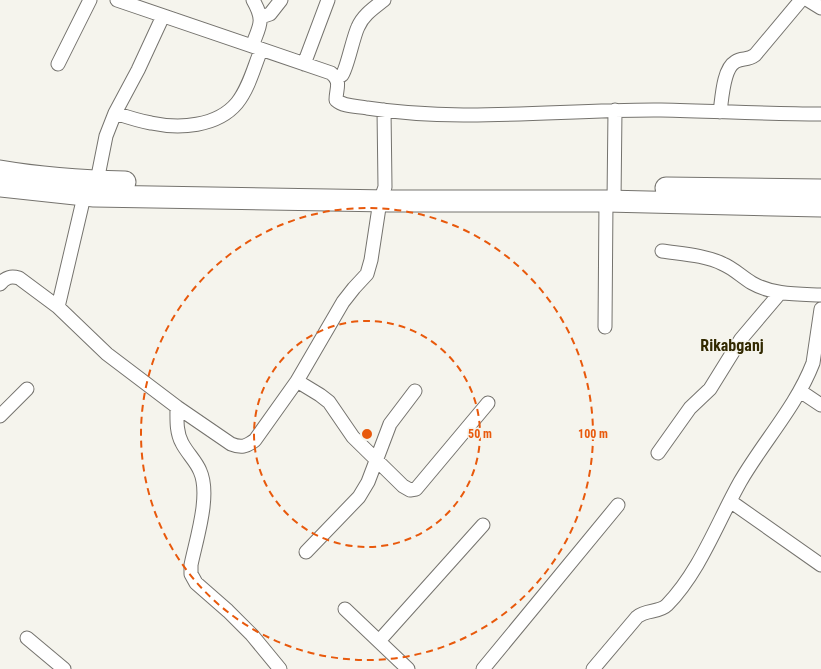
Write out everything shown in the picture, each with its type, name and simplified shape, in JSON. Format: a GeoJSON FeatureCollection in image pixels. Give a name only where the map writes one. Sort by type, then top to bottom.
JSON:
{"type":"FeatureCollection","features":[{"type":"Feature","properties":{"kind":"main road"},"geometry":{"type":"LineString","coordinates":[[0,171],[90,186]]}},
{"type":"Feature","properties":{"kind":"main road"},"geometry":{"type":"LineString","coordinates":[[0,186],[90,186],[382,194],[612,197],[821,206]]}},
{"type":"Feature","properties":{"kind":"main road"},"geometry":{"type":"LineString","coordinates":[[612,197],[821,190]]}},
{"type":"Feature","properties":{"kind":"street"},"geometry":{"type":"LineString","coordinates":[[58,64],[90,0]]}},
{"type":"Feature","properties":{"kind":"street"},"geometry":{"type":"LineString","coordinates":[[117,0],[331,73],[337,78],[338,83],[336,100],[341,104],[384,110],[439,114],[615,110],[821,114]]}},
{"type":"Feature","properties":{"kind":"street"},"geometry":{"type":"LineString","coordinates":[[115,113],[151,123],[179,126],[202,123],[228,112],[244,91],[256,48],[261,17],[253,0]]}},
{"type":"Feature","properties":{"kind":"street"},"geometry":{"type":"LineString","coordinates":[[261,17],[270,14],[281,0]]}},
{"type":"Feature","properties":{"kind":"street"},"geometry":{"type":"LineString","coordinates":[[304,64],[328,0]]}},
{"type":"Feature","properties":{"kind":"street"},"geometry":{"type":"LineString","coordinates":[[337,78],[342,75],[345,70],[352,41],[358,26],[367,14],[384,0]]}},
{"type":"Feature","properties":{"kind":"street"},"geometry":{"type":"LineString","coordinates":[[720,112],[726,76],[730,67],[734,62],[741,59],[749,60],[755,55],[801,0]]}},
{"type":"Feature","properties":{"kind":"street"},"geometry":{"type":"LineString","coordinates":[[808,0],[821,8]]}},
{"type":"Feature","properties":{"kind":"street"},"geometry":{"type":"LineString","coordinates":[[58,307],[90,186],[106,136],[115,113],[138,70],[163,16]]}},
{"type":"Feature","properties":{"kind":"street"},"geometry":{"type":"LineString","coordinates":[[0,284],[6,278],[12,276],[19,278],[58,307],[108,354],[177,407],[231,444],[240,447],[249,445],[255,440],[297,381],[343,302],[367,274],[371,260],[382,194],[384,110]]}},
{"type":"Feature","properties":{"kind":"street"},"geometry":{"type":"LineString","coordinates":[[606,327],[615,110]]}},
{"type":"Feature","properties":{"kind":"street"},"geometry":{"type":"LineString","coordinates":[[662,251],[711,260],[724,264],[752,283],[771,291],[780,293],[821,295]]}},
{"type":"Feature","properties":{"kind":"street"},"geometry":{"type":"LineString","coordinates":[[658,453],[690,408],[710,389],[741,339],[780,293]]}},
{"type":"Feature","properties":{"kind":"street"},"geometry":{"type":"LineString","coordinates":[[594,669],[637,617],[643,612],[658,610],[666,606],[679,590],[700,558],[730,501],[753,462],[800,391],[813,363],[821,309]]}},
{"type":"Feature","properties":{"kind":"street"},"geometry":{"type":"LineString","coordinates":[[297,381],[329,402],[353,437],[403,486],[410,490],[416,489],[488,403]]}},
{"type":"Feature","properties":{"kind":"street"},"geometry":{"type":"LineString","coordinates":[[0,416],[27,389]]}},
{"type":"Feature","properties":{"kind":"street"},"geometry":{"type":"LineString","coordinates":[[306,552],[359,496],[368,482],[390,424],[414,391]]}},
{"type":"Feature","properties":{"kind":"street"},"geometry":{"type":"LineString","coordinates":[[800,391],[821,405]]}},
{"type":"Feature","properties":{"kind":"street"},"geometry":{"type":"LineString","coordinates":[[177,407],[177,428],[181,442],[200,472],[205,489],[191,565],[191,574],[196,583],[228,611],[252,635],[280,669]]}},
{"type":"Feature","properties":{"kind":"street"},"geometry":{"type":"LineString","coordinates":[[730,501],[821,565]]}},
{"type":"Feature","properties":{"kind":"street"},"geometry":{"type":"LineString","coordinates":[[483,669],[618,505]]}},
{"type":"Feature","properties":{"kind":"street"},"geometry":{"type":"LineString","coordinates":[[379,641],[483,525]]}},
{"type":"Feature","properties":{"kind":"street"},"geometry":{"type":"LineString","coordinates":[[345,609],[408,669]]}},
{"type":"Feature","properties":{"kind":"street"},"geometry":{"type":"LineString","coordinates":[[27,638],[64,669]]}},
{"type":"Feature","properties":{"kind":"district","name":"Rikabganj"},"geometry":{"type":"Point","coordinates":[732,345]}}]}
